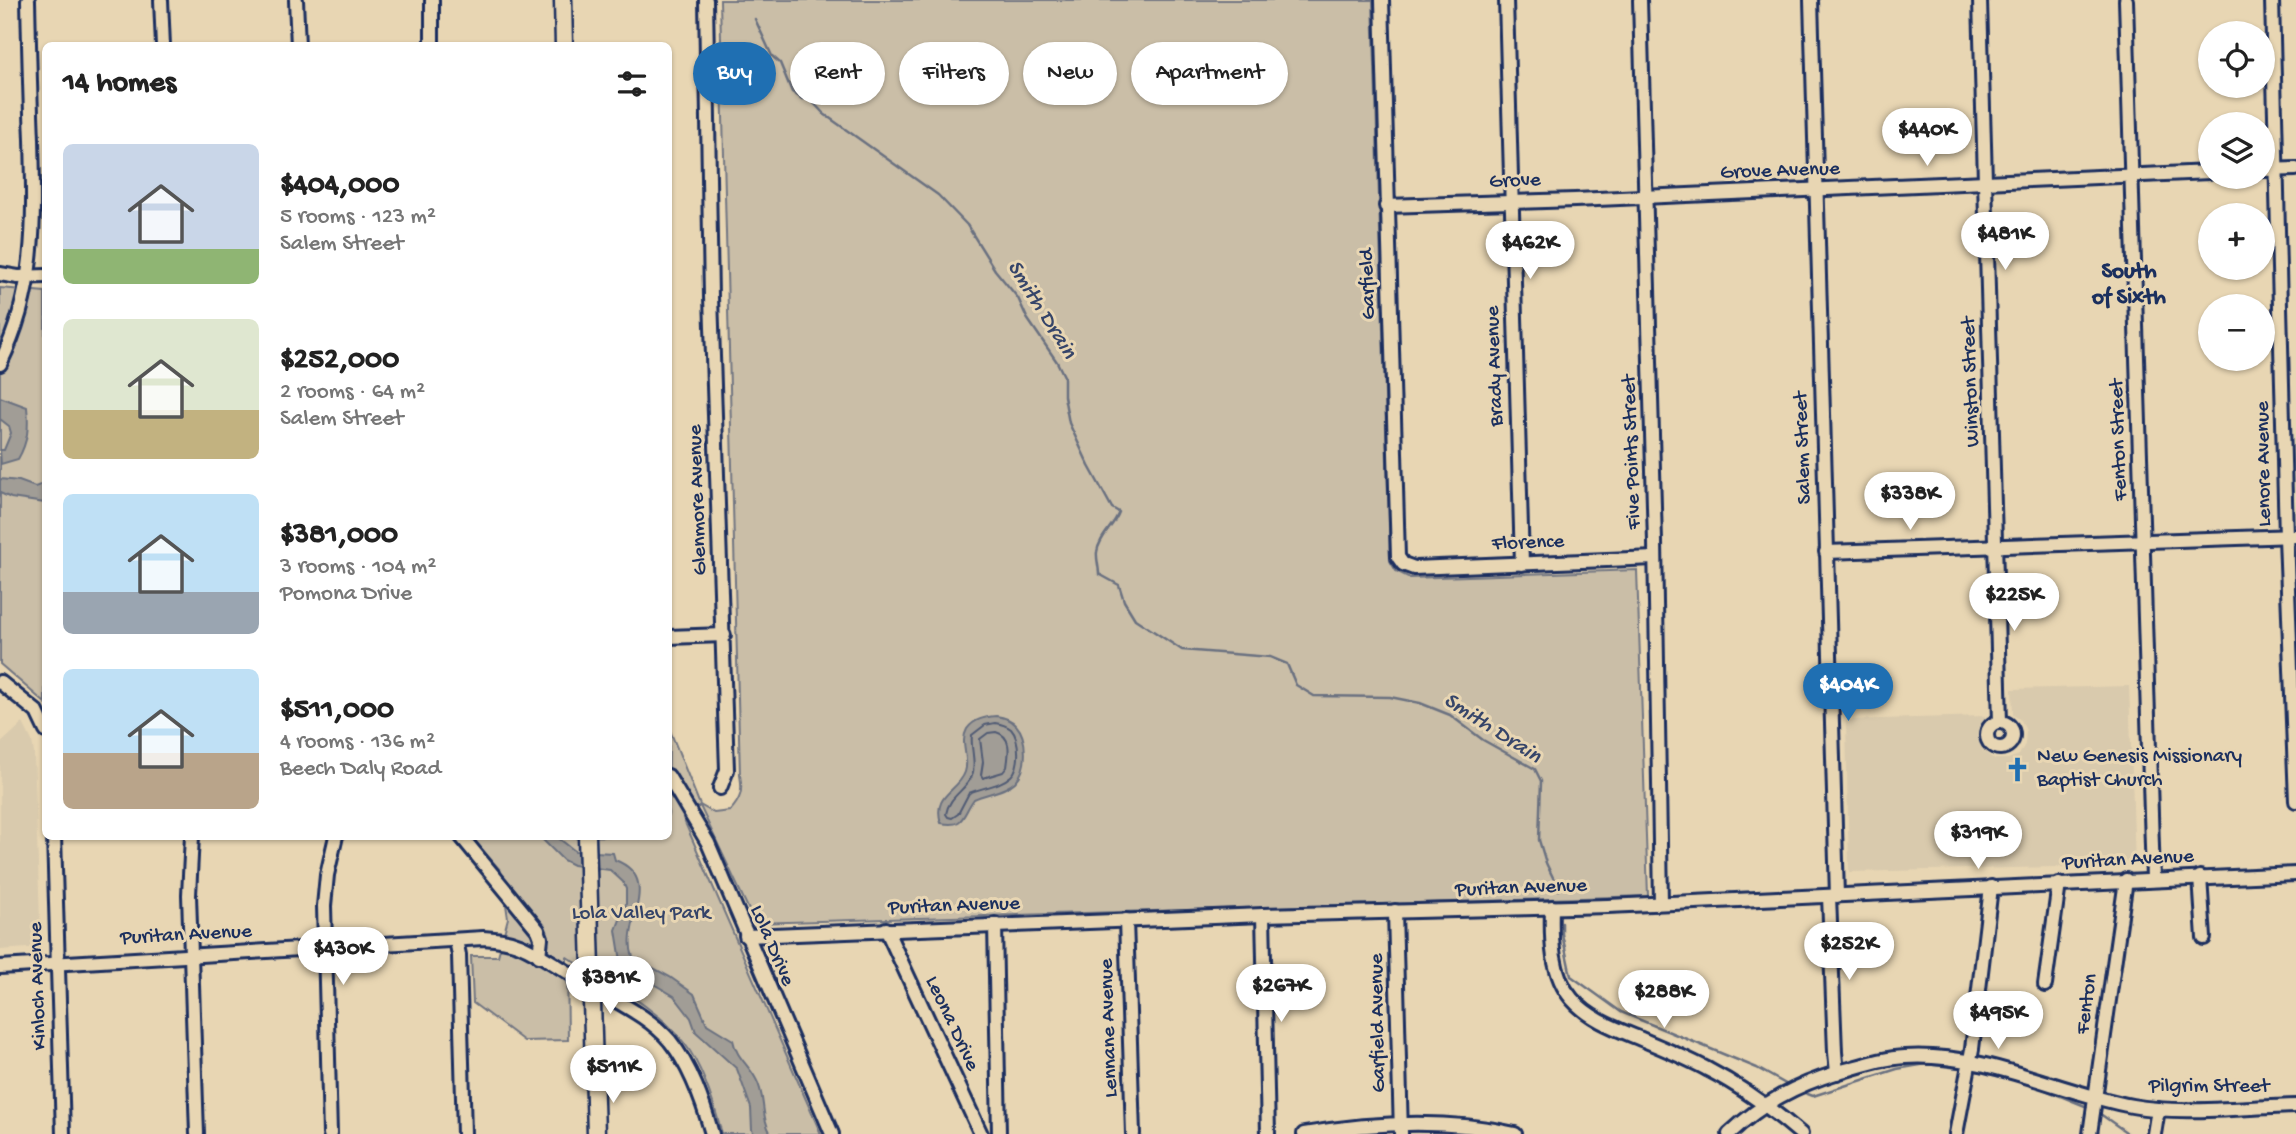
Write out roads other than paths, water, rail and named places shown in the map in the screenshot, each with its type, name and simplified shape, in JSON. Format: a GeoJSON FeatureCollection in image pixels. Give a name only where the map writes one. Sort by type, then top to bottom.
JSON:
{"type":"FeatureCollection","features":[{"type":"Feature","properties":{"kind":"main road"},"geometry":{"type":"LineString","coordinates":[[563,0],[564,42]]}},
{"type":"Feature","properties":{"kind":"main road"},"geometry":{"type":"LineString","coordinates":[[587,840],[596,1134]]}},
{"type":"Feature","properties":{"kind":"street"},"geometry":{"type":"LineString","coordinates":[[0,364],[29,277],[33,232],[28,0]]}},
{"type":"Feature","properties":{"kind":"street"},"geometry":{"type":"LineString","coordinates":[[161,0],[163,42]]}},
{"type":"Feature","properties":{"kind":"street"},"geometry":{"type":"LineString","coordinates":[[296,0],[298,42]]}},
{"type":"Feature","properties":{"kind":"street"},"geometry":{"type":"LineString","coordinates":[[432,0],[432,42]]}},
{"type":"Feature","properties":{"kind":"street","name":"Glenmore Avenue"},"geometry":{"type":"LineString","coordinates":[[706,0],[710,298],[727,770],[720,788]]}},
{"type":"Feature","properties":{"kind":"street","name":"Garfield"},"geometry":{"type":"LineString","coordinates":[[1382,0],[1396,551],[1403,564]]}},
{"type":"Feature","properties":{"kind":"street","name":"Brady Avenue"},"geometry":{"type":"LineString","coordinates":[[1506,0],[1522,564]]}},
{"type":"Feature","properties":{"kind":"street","name":"Five Points Street"},"geometry":{"type":"LineString","coordinates":[[1640,0],[1661,903]]}},
{"type":"Feature","properties":{"kind":"street","name":"Salem Street"},"geometry":{"type":"LineString","coordinates":[[1811,0],[1826,552],[1835,1052],[1838,1073]]}},
{"type":"Feature","properties":{"kind":"street","name":"Winston Street"},"geometry":{"type":"LineString","coordinates":[[1980,0],[2000,722]]}},
{"type":"Feature","properties":{"kind":"street","name":"Fenton Street"},"geometry":{"type":"LineString","coordinates":[[2126,0],[2152,879]]}},
{"type":"Feature","properties":{"kind":"street","name":"Lenore Avenue"},"geometry":{"type":"LineString","coordinates":[[2272,0],[2291,536],[2296,801]]}},
{"type":"Feature","properties":{"kind":"street"},"geometry":{"type":"LineString","coordinates":[[2277,169],[2296,169]]}},
{"type":"Feature","properties":{"kind":"street","name":"Grove Avenue"},"geometry":{"type":"LineString","coordinates":[[1645,196],[2198,172]]}},
{"type":"Feature","properties":{"kind":"street","name":"Grove"},"geometry":{"type":"LineString","coordinates":[[1386,206],[1645,196]]}},
{"type":"Feature","properties":{"kind":"street"},"geometry":{"type":"LineString","coordinates":[[0,274],[42,276]]}},
{"type":"Feature","properties":{"kind":"street"},"geometry":{"type":"LineString","coordinates":[[1826,552],[2291,536]]}},
{"type":"Feature","properties":{"kind":"street","name":"Florence"},"geometry":{"type":"LineString","coordinates":[[1403,564],[1414,568],[1655,558]]}},
{"type":"Feature","properties":{"kind":"street"},"geometry":{"type":"LineString","coordinates":[[672,637],[724,635]]}},
{"type":"Feature","properties":{"kind":"street"},"geometry":{"type":"LineString","coordinates":[[0,682],[41,713]]}},
{"type":"Feature","properties":{"kind":"street","name":"Lola Drive"},"geometry":{"type":"LineString","coordinates":[[672,783],[708,843],[832,1134]]}},
{"type":"Feature","properties":{"kind":"street","name":"Kinloch Avenue"},"geometry":{"type":"LineString","coordinates":[[54,840],[63,1134]]}},
{"type":"Feature","properties":{"kind":"street"},"geometry":{"type":"LineString","coordinates":[[192,840],[189,865],[197,1134]]}},
{"type":"Feature","properties":{"kind":"street"},"geometry":{"type":"LineString","coordinates":[[330,1134],[326,888],[335,840]]}},
{"type":"Feature","properties":{"kind":"street"},"geometry":{"type":"LineString","coordinates":[[464,840],[538,930],[541,938],[539,956]]}},
{"type":"Feature","properties":{"kind":"street","name":"Puritan Avenue"},"geometry":{"type":"LineString","coordinates":[[746,936],[995,924],[1661,903],[2296,874]]}},
{"type":"Feature","properties":{"kind":"street"},"geometry":{"type":"LineString","coordinates":[[2200,877],[2204,938]]}},
{"type":"Feature","properties":{"kind":"street","name":"Fenton"},"geometry":{"type":"LineString","coordinates":[[2090,1134],[2126,880]]}},
{"type":"Feature","properties":{"kind":"street"},"geometry":{"type":"LineString","coordinates":[[2045,985],[2059,884]]}},
{"type":"Feature","properties":{"kind":"street"},"geometry":{"type":"LineString","coordinates":[[1956,1134],[1969,1062],[1991,887]]}},
{"type":"Feature","properties":{"kind":"street"},"geometry":{"type":"LineString","coordinates":[[1552,907],[1552,938],[1558,971],[1565,989],[1577,1005],[1601,1022],[1711,1071],[1766,1105],[1801,1134]]}},
{"type":"Feature","properties":{"kind":"street","name":"Garfield Avenue"},"geometry":{"type":"LineString","coordinates":[[1395,911],[1401,1128]]}},
{"type":"Feature","properties":{"kind":"street"},"geometry":{"type":"LineString","coordinates":[[1263,915],[1268,1134]]}},
{"type":"Feature","properties":{"kind":"street","name":"Lennane Avenue"},"geometry":{"type":"LineString","coordinates":[[1126,920],[1133,1134]]}},
{"type":"Feature","properties":{"kind":"street"},"geometry":{"type":"LineString","coordinates":[[995,924],[999,1134]]}},
{"type":"Feature","properties":{"kind":"street","name":"Leona Drive"},"geometry":{"type":"LineString","coordinates":[[886,929],[981,1134]]}},
{"type":"Feature","properties":{"kind":"street","name":"Puritan Avenue"},"geometry":{"type":"LineString","coordinates":[[0,967],[500,939],[519,945],[590,986],[643,1018],[671,1042],[690,1073],[712,1134]]}},
{"type":"Feature","properties":{"kind":"street"},"geometry":{"type":"LineString","coordinates":[[456,940],[459,955],[464,1134]]}},
{"type":"Feature","properties":{"kind":"street","name":"Pilgrim Street"},"geometry":{"type":"LineString","coordinates":[[1729,1134],[1751,1115],[1799,1085],[1872,1062],[1903,1057],[1935,1057],[1969,1062],[2016,1072],[2134,1106],[2158,1109],[2296,1106]]}},
{"type":"Feature","properties":{"kind":"street"},"geometry":{"type":"LineString","coordinates":[[2154,1134],[2158,1109]]}},
{"type":"Feature","properties":{"kind":"street"},"geometry":{"type":"LineString","coordinates":[[1304,1134],[1466,1125],[1515,1134]]}},
{"type":"Feature","properties":{"kind":"water"},"geometry":{"type":"Polygon","coordinates":[[[0,397],[27,407],[28,421],[26,440],[18,459],[1,464],[0,450],[4,450],[11,433],[9,426],[0,419],[0,397]]]}},
{"type":"Feature","properties":{"kind":"water"},"geometry":{"type":"Polygon","coordinates":[[[0,479],[19,481],[35,487],[42,484],[42,503],[11,498],[0,493],[0,479]]]}},
{"type":"Feature","properties":{"kind":"water"},"geometry":{"type":"Polygon","coordinates":[[[996,716],[1014,723],[1023,738],[1025,754],[1019,777],[1006,788],[974,799],[959,822],[941,823],[939,813],[943,799],[965,772],[964,740],[967,729],[976,721],[996,716]]]}},
{"type":"Feature","properties":{"kind":"water"},"geometry":{"type":"Polygon","coordinates":[[[543,840],[561,840],[575,851],[613,853],[615,860],[629,868],[637,879],[639,890],[632,931],[633,957],[694,994],[707,1024],[733,1040],[759,1085],[765,1120],[771,1134],[754,1134],[751,1108],[737,1069],[696,1032],[691,1018],[674,996],[628,969],[621,961],[616,930],[626,904],[623,882],[610,870],[573,865],[563,860],[543,840]]]}},
{"type":"Feature","properties":{"kind":"waterway","name":"Smith Drain"},"geometry":{"type":"LineString","coordinates":[[755,19],[772,56],[780,63],[792,92],[802,99],[810,99],[824,114],[938,195],[967,225],[995,270],[1018,298],[1027,318],[1064,376],[1064,396],[1069,423],[1112,508],[1119,512],[1098,547],[1099,574],[1119,585],[1124,601],[1135,619],[1182,650],[1270,657],[1287,664],[1296,685],[1314,696],[1390,697],[1420,703],[1450,715],[1483,740],[1535,769],[1541,781],[1539,840],[1559,890]]}},
{"type":"Feature","properties":{"kind":"waterway","name":"Smith Drain"},"geometry":{"type":"LineString","coordinates":[[1562,923],[1571,976],[1621,1012],[1757,1068],[1791,1087]]}},
{"type":"Feature","properties":{"kind":"waterway","name":"Smith Drain"},"geometry":{"type":"LineString","coordinates":[[1800,1091],[1813,1096],[1897,1069],[1926,1064],[1959,1068]]}},
{"type":"Feature","properties":{"kind":"waterway","name":"Smith Drain"},"geometry":{"type":"LineString","coordinates":[[1977,1071],[2001,1075]]}},
{"type":"Feature","properties":{"kind":"waterway","name":"Smith Drain"},"geometry":{"type":"LineString","coordinates":[[2031,1084],[2090,1108]]}},
{"type":"Feature","properties":{"kind":"waterway","name":"Smith Drain"},"geometry":{"type":"LineString","coordinates":[[2096,1111],[2126,1132],[2125,1134]]}},
{"type":"Feature","properties":{"kind":"place","name":"New Genesis Missionary Baptist Church"},"geometry":{"type":"Point","coordinates":[2017,769]}},
{"type":"Feature","properties":{"kind":"district","name":"South of Sixth"},"geometry":{"type":"Point","coordinates":[2129,285]}},
{"type":"Feature","properties":{"kind":"park label","name":"Lola Valley Park"},"geometry":{"type":"Point","coordinates":[641,914]}}]}
